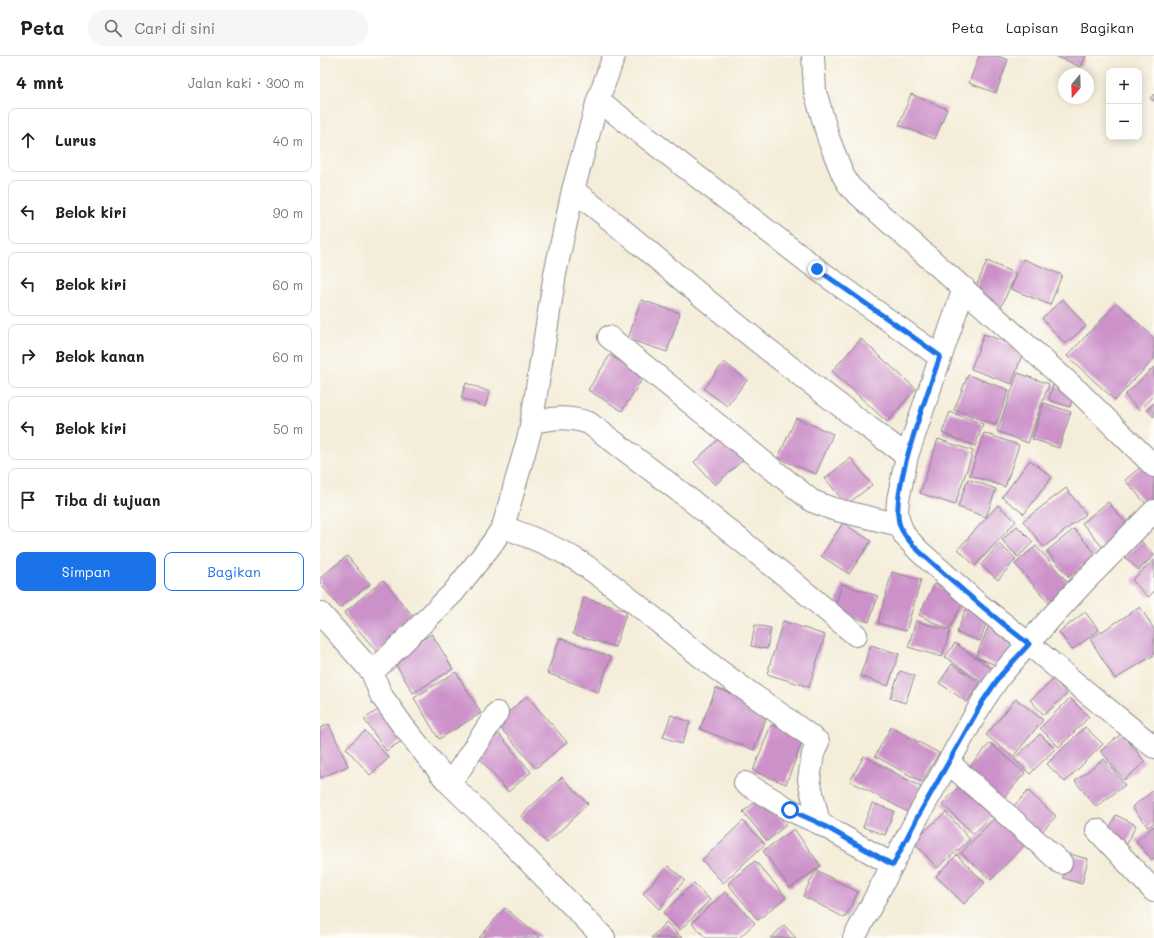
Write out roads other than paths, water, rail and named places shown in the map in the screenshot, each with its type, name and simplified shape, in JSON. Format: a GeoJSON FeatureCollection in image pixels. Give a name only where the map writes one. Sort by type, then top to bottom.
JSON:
{"type":"FeatureCollection","features":[{"type":"Feature","properties":{"kind":"street"},"geometry":{"type":"LineString","coordinates":[[372,672],[453,594],[503,527],[530,432],[555,274],[573,190],[598,100],[614,56]]}},
{"type":"Feature","properties":{"kind":"street"},"geometry":{"type":"LineString","coordinates":[[813,56],[815,90],[829,140],[843,175],[850,187],[1080,393],[1154,466]]}},
{"type":"Feature","properties":{"kind":"street"},"geometry":{"type":"LineString","coordinates":[[598,100],[817,269],[940,356]]}},
{"type":"Feature","properties":{"kind":"street"},"geometry":{"type":"LineString","coordinates":[[573,190],[747,333],[907,456]]}},
{"type":"Feature","properties":{"kind":"street"},"geometry":{"type":"LineString","coordinates":[[964,288],[907,456],[898,500],[897,513],[900,525],[906,536],[919,551],[976,602],[1154,747]]}},
{"type":"Feature","properties":{"kind":"street"},"geometry":{"type":"LineString","coordinates":[[609,337],[812,501],[833,509],[900,525]]}},
{"type":"Feature","properties":{"kind":"street"},"geometry":{"type":"LineString","coordinates":[[532,422],[556,418],[574,418],[589,423],[689,499],[788,578],[856,635]]}},
{"type":"Feature","properties":{"kind":"street"},"geometry":{"type":"LineString","coordinates":[[854,938],[948,762],[983,701],[1000,676],[1083,583],[1154,511]]}},
{"type":"Feature","properties":{"kind":"street"},"geometry":{"type":"LineString","coordinates":[[503,527],[519,532],[579,562],[620,591],[717,669],[818,742],[813,754],[809,780],[819,823]]}},
{"type":"Feature","properties":{"kind":"street"},"geometry":{"type":"LineString","coordinates":[[320,613],[372,672],[381,695],[417,745],[450,784],[511,843],[604,938]]}},
{"type":"Feature","properties":{"kind":"street"},"geometry":{"type":"LineString","coordinates":[[450,784],[497,713]]}},
{"type":"Feature","properties":{"kind":"street"},"geometry":{"type":"LineString","coordinates":[[948,762],[1061,863]]}},
{"type":"Feature","properties":{"kind":"street"},"geometry":{"type":"LineString","coordinates":[[745,783],[790,810],[819,823],[893,865]]}},
{"type":"Feature","properties":{"kind":"street"},"geometry":{"type":"LineString","coordinates":[[1097,830],[1154,890]]}}]}
